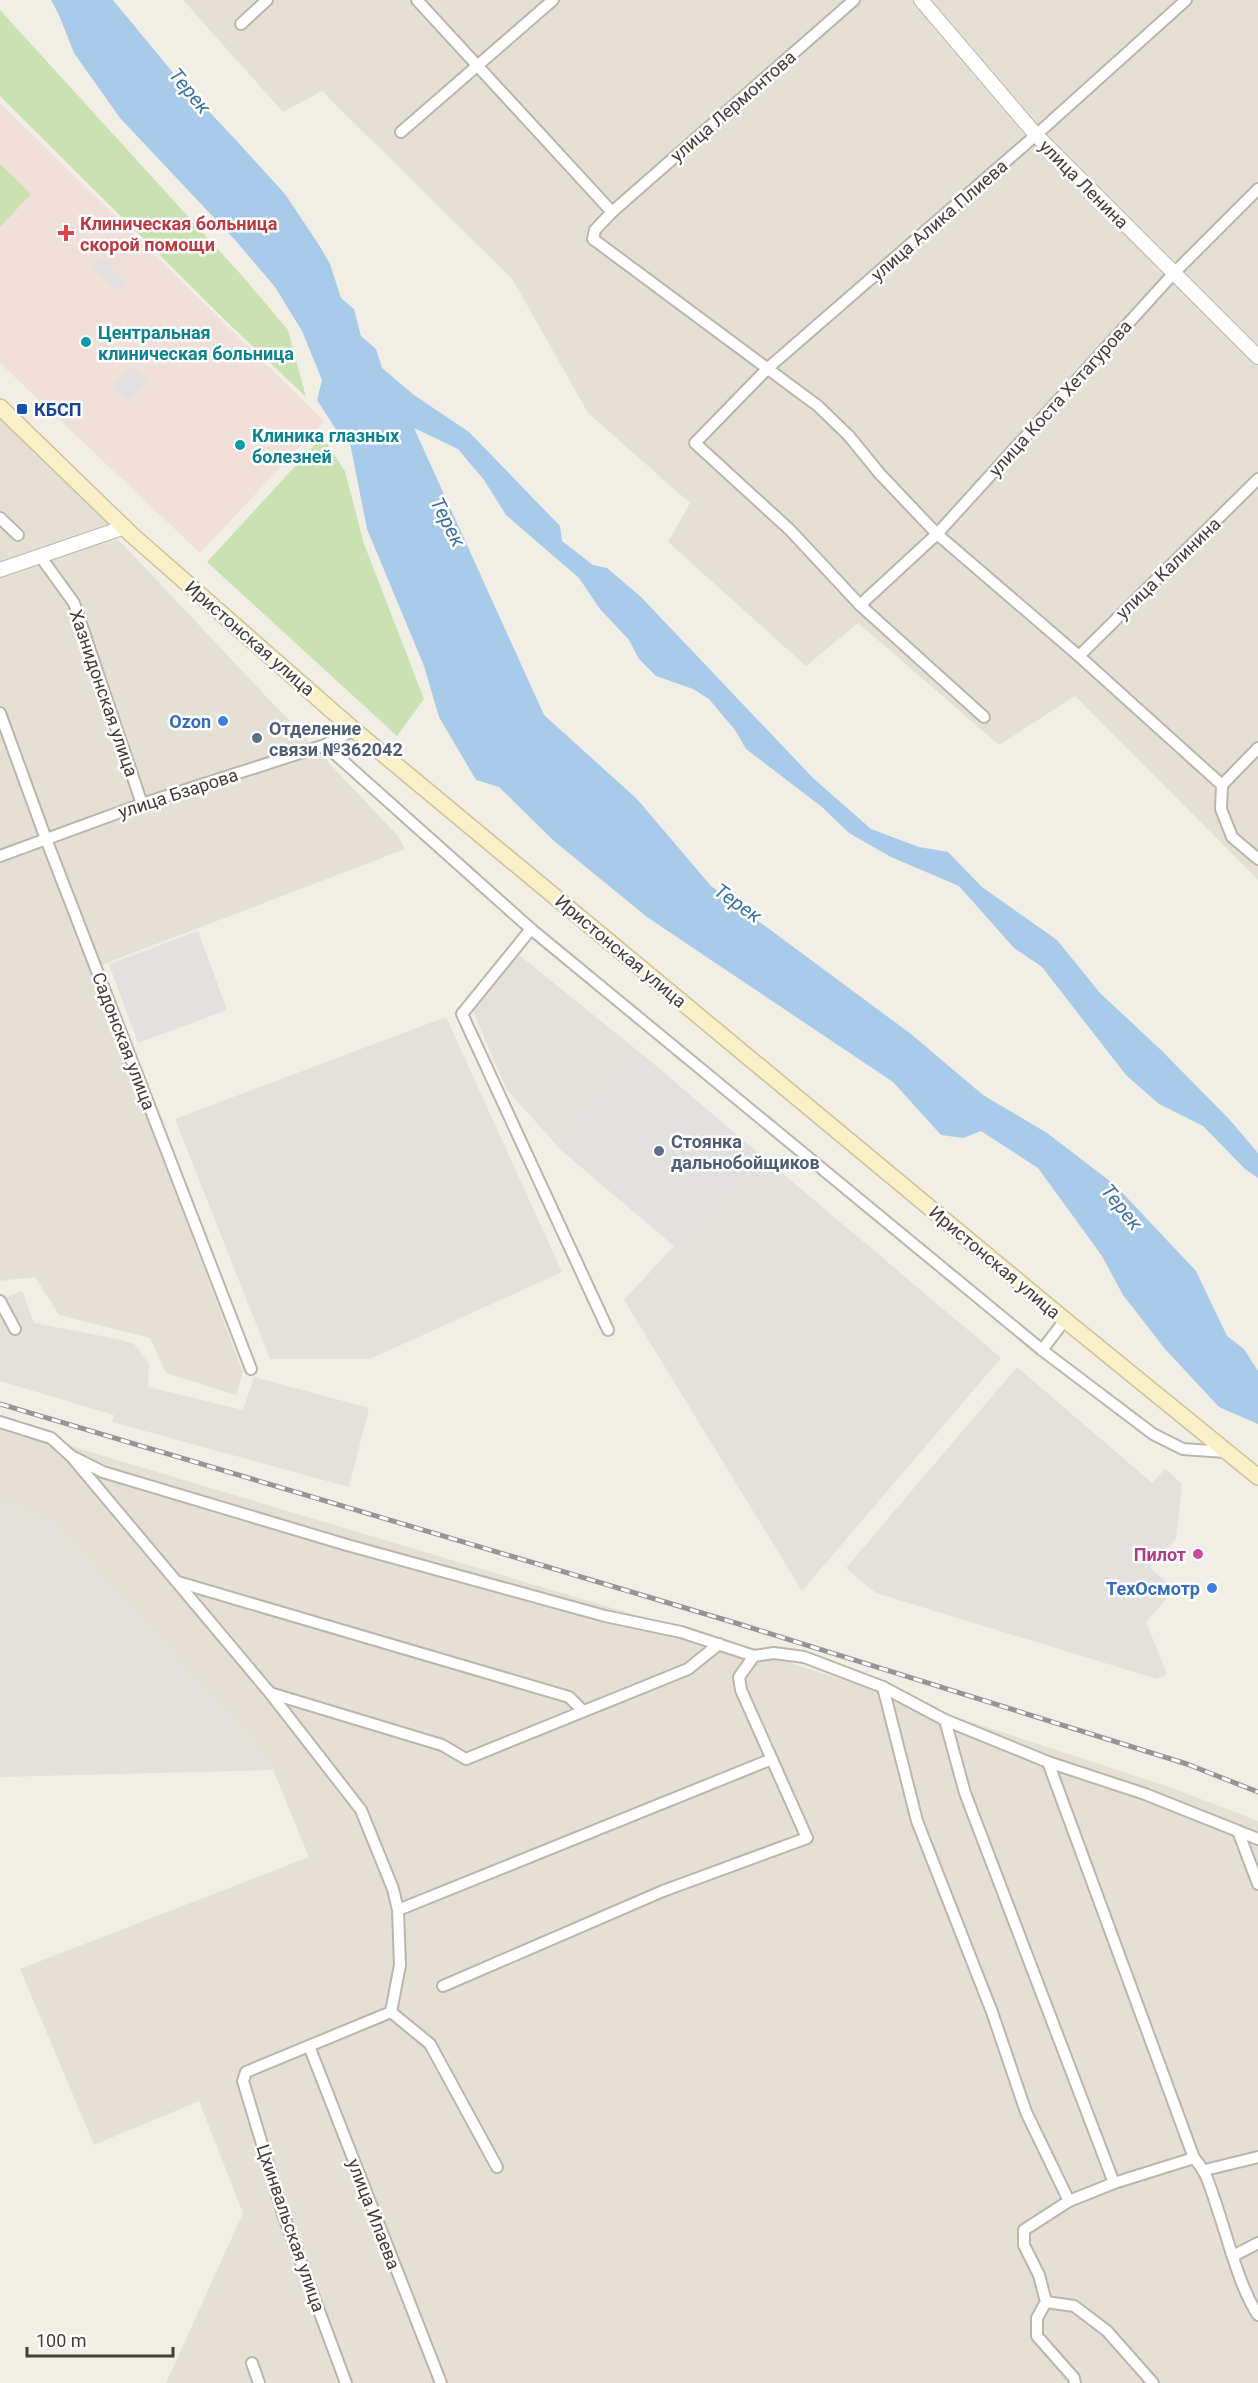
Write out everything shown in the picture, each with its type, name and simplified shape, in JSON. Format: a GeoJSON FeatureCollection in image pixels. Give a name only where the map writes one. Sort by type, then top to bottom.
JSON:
{"type":"FeatureCollection","features":[{"type":"Feature","properties":{"kind":"main road","name":"Иристонская улица"},"geometry":{"type":"LineString","coordinates":[[0,407],[125,527],[354,730],[1258,1478]]}},
{"type":"Feature","properties":{"kind":"street"},"geometry":{"type":"LineString","coordinates":[[241,24],[267,0]]}},
{"type":"Feature","properties":{"kind":"street"},"geometry":{"type":"LineString","coordinates":[[417,0],[612,212]]}},
{"type":"Feature","properties":{"kind":"street"},"geometry":{"type":"LineString","coordinates":[[401,132],[553,0]]}},
{"type":"Feature","properties":{"kind":"street","name":"улица Лермонтова"},"geometry":{"type":"LineString","coordinates":[[768,368],[593,239],[595,230],[612,212],[854,0]]}},
{"type":"Feature","properties":{"kind":"street","name":"улица Ленина"},"geometry":{"type":"LineString","coordinates":[[921,0],[1036,135],[1258,357]]}},
{"type":"Feature","properties":{"kind":"street","name":"улица Алика Плиева"},"geometry":{"type":"LineString","coordinates":[[860,605],[790,530],[695,443],[768,368],[1036,135],[1186,0]]}},
{"type":"Feature","properties":{"kind":"street","name":"улица Коста Хетагурова"},"geometry":{"type":"LineString","coordinates":[[860,605],[937,534],[1173,274],[1258,189]]}},
{"type":"Feature","properties":{"kind":"street"},"geometry":{"type":"LineString","coordinates":[[768,368],[818,406],[849,436],[880,474],[937,534],[1222,785]]}},
{"type":"Feature","properties":{"kind":"street","name":"улица Калинина"},"geometry":{"type":"LineString","coordinates":[[1078,656],[1258,479]]}},
{"type":"Feature","properties":{"kind":"street"},"geometry":{"type":"LineString","coordinates":[[0,518],[18,535]]}},
{"type":"Feature","properties":{"kind":"street"},"geometry":{"type":"LineString","coordinates":[[0,570],[125,527]]}},
{"type":"Feature","properties":{"kind":"street","name":"Хазнидонская улица"},"geometry":{"type":"LineString","coordinates":[[40,556],[74,603],[142,804]]}},
{"type":"Feature","properties":{"kind":"street"},"geometry":{"type":"LineString","coordinates":[[860,605],[984,717]]}},
{"type":"Feature","properties":{"kind":"street","name":"Садонская улица"},"geometry":{"type":"LineString","coordinates":[[0,713],[46,839],[251,1369]]}},
{"type":"Feature","properties":{"kind":"street","name":"улица Бзарова"},"geometry":{"type":"LineString","coordinates":[[0,856],[142,804],[325,746],[354,730]]}},
{"type":"Feature","properties":{"kind":"street"},"geometry":{"type":"LineString","coordinates":[[325,746],[531,929],[1042,1350],[1153,1434],[1184,1449],[1225,1452]]}},
{"type":"Feature","properties":{"kind":"street"},"geometry":{"type":"LineString","coordinates":[[1258,748],[1222,785],[1221,809],[1232,837],[1258,859]]}},
{"type":"Feature","properties":{"kind":"street"},"geometry":{"type":"LineString","coordinates":[[531,929],[462,1014],[608,1330]]}},
{"type":"Feature","properties":{"kind":"street"},"geometry":{"type":"LineString","coordinates":[[0,1301],[15,1329]]}},
{"type":"Feature","properties":{"kind":"street"},"geometry":{"type":"LineString","coordinates":[[1042,1350],[1065,1320]]}},
{"type":"Feature","properties":{"kind":"street"},"geometry":{"type":"LineString","coordinates":[[0,1422],[51,1438],[71,1456],[270,1693],[361,1810],[393,1889],[398,1910],[400,1965],[391,2012]]}},
{"type":"Feature","properties":{"kind":"street"},"geometry":{"type":"LineString","coordinates":[[71,1456],[103,1472],[346,1545],[605,1616],[681,1632],[754,1656],[774,1653],[804,1658],[883,1687],[945,1720],[1048,1762],[1145,1794],[1258,1839]]}},
{"type":"Feature","properties":{"kind":"street"},"geometry":{"type":"LineString","coordinates":[[177,1582],[569,1697],[582,1710]]}},
{"type":"Feature","properties":{"kind":"street"},"geometry":{"type":"LineString","coordinates":[[270,1693],[442,1745],[466,1759],[582,1710],[688,1669],[719,1644]]}},
{"type":"Feature","properties":{"kind":"street"},"geometry":{"type":"LineString","coordinates":[[443,1986],[663,1891],[807,1838],[741,1690],[739,1677],[754,1656]]}},
{"type":"Feature","properties":{"kind":"street"},"geometry":{"type":"LineString","coordinates":[[883,1687],[917,1821],[992,2012],[1026,2112],[1069,2201]]}},
{"type":"Feature","properties":{"kind":"street"},"geometry":{"type":"LineString","coordinates":[[945,1720],[965,1793],[1114,2183]]}},
{"type":"Feature","properties":{"kind":"street"},"geometry":{"type":"LineString","coordinates":[[398,1910],[772,1759]]}},
{"type":"Feature","properties":{"kind":"street"},"geometry":{"type":"LineString","coordinates":[[1048,1762],[1194,2158],[1205,2170],[1233,2256],[1258,2315]]}},
{"type":"Feature","properties":{"kind":"street"},"geometry":{"type":"LineString","coordinates":[[1238,1831],[1258,1884]]}},
{"type":"Feature","properties":{"kind":"street"},"geometry":{"type":"LineString","coordinates":[[309,2046],[391,2012]]}},
{"type":"Feature","properties":{"kind":"street"},"geometry":{"type":"LineString","coordinates":[[391,2012],[430,2044],[497,2167]]}},
{"type":"Feature","properties":{"kind":"street","name":"Цхинвальская улица"},"geometry":{"type":"LineString","coordinates":[[309,2046],[246,2072],[243,2081],[283,2214],[346,2383]]}},
{"type":"Feature","properties":{"kind":"street","name":"улица Илаева"},"geometry":{"type":"LineString","coordinates":[[309,2046],[441,2383]]}},
{"type":"Feature","properties":{"kind":"street"},"geometry":{"type":"LineString","coordinates":[[1205,2170],[1258,2157]]}},
{"type":"Feature","properties":{"kind":"street"},"geometry":{"type":"LineString","coordinates":[[1075,2383],[1074,2378],[1037,2336],[1037,2318],[1046,2302],[1040,2274],[1024,2245],[1024,2230],[1069,2201],[1114,2183],[1194,2158]]}},
{"type":"Feature","properties":{"kind":"street"},"geometry":{"type":"LineString","coordinates":[[1233,2256],[1258,2243]]}},
{"type":"Feature","properties":{"kind":"street"},"geometry":{"type":"LineString","coordinates":[[1046,2302],[1074,2306],[1107,2331],[1153,2383]]}},
{"type":"Feature","properties":{"kind":"street"},"geometry":{"type":"LineString","coordinates":[[252,2364],[259,2383]]}},
{"type":"Feature","properties":{"kind":"shaded area"},"geometry":{"type":"Polygon","coordinates":[[[183,0],[1258,0],[1258,880],[1075,696],[999,745],[858,623],[806,666],[668,542],[690,503],[588,413],[513,280],[322,91],[283,112],[183,0]]]}},
{"type":"Feature","properties":{"kind":"shaded area","name":"Клиническая больница скорой помощи"},"geometry":{"type":"Polygon","coordinates":[[[0,103],[324,421],[200,553],[0,363],[0,103]]]}},
{"type":"Feature","properties":{"kind":"shaded area"},"geometry":{"type":"Polygon","coordinates":[[[100,256],[127,282],[117,291],[91,266],[100,256]]]}},
{"type":"Feature","properties":{"kind":"shaded area"},"geometry":{"type":"Polygon","coordinates":[[[132,366],[148,381],[128,401],[112,386],[132,366]]]}},
{"type":"Feature","properties":{"kind":"shaded area"},"geometry":{"type":"Polygon","coordinates":[[[0,407],[125,527],[0,570],[0,407]]]}},
{"type":"Feature","properties":{"kind":"shaded area"},"geometry":{"type":"Polygon","coordinates":[[[114,535],[398,836],[405,849],[91,969],[243,1372],[236,1395],[166,1373],[150,1338],[59,1315],[35,1277],[0,1281],[0,576],[114,535]]]}},
{"type":"Feature","properties":{"kind":"shaded area"},"geometry":{"type":"Polygon","coordinates":[[[198,931],[227,1010],[138,1043],[109,964],[198,931]]]}},
{"type":"Feature","properties":{"kind":"shaded area"},"geometry":{"type":"Polygon","coordinates":[[[519,955],[643,1055],[562,1151],[507,1090],[473,1011],[519,955]]]}},
{"type":"Feature","properties":{"kind":"shaded area"},"geometry":{"type":"Polygon","coordinates":[[[446,1017],[562,1272],[370,1359],[270,1359],[175,1119],[446,1017]]]}},
{"type":"Feature","properties":{"kind":"shaded area","name":"Стоянка дальнобойщиков"},"geometry":{"type":"Polygon","coordinates":[[[643,1055],[755,1150],[674,1246],[562,1151],[643,1055]]]}},
{"type":"Feature","properties":{"kind":"shaded area"},"geometry":{"type":"Polygon","coordinates":[[[755,1150],[1001,1358],[802,1591],[624,1300],[674,1246],[755,1150]]]}},
{"type":"Feature","properties":{"kind":"shaded area"},"geometry":{"type":"Polygon","coordinates":[[[22,1291],[34,1323],[134,1344],[149,1364],[148,1387],[243,1410],[254,1377],[369,1408],[349,1487],[112,1422],[114,1415],[0,1381],[0,1300],[22,1291]]]}},
{"type":"Feature","properties":{"kind":"shaded area"},"geometry":{"type":"Polygon","coordinates":[[[1017,1367],[1152,1483],[1165,1469],[1182,1484],[1176,1539],[1150,1568],[1175,1589],[1146,1622],[1167,1674],[1157,1679],[876,1593],[846,1568],[1017,1367]]]}},
{"type":"Feature","properties":{"kind":"shaded area"},"geometry":{"type":"Polygon","coordinates":[[[0,1425],[739,1646],[1172,1788],[1258,1821],[1258,2383],[166,2383],[243,2213],[199,2101],[94,2145],[20,1969],[309,1857],[273,1770],[250,1739],[50,1520],[0,1501],[0,1425]]]}},
{"type":"Feature","properties":{"kind":"shaded area"},"geometry":{"type":"Polygon","coordinates":[[[0,1501],[50,1520],[250,1739],[273,1770],[0,1777],[0,1501]]]}},
{"type":"Feature","properties":{"kind":"green space"},"geometry":{"type":"Polygon","coordinates":[[[0,10],[245,279],[288,330],[306,397],[226,321],[0,96],[0,10]]]}},
{"type":"Feature","properties":{"kind":"green space"},"geometry":{"type":"Polygon","coordinates":[[[0,164],[31,194],[0,227],[0,164]]]}},
{"type":"Feature","properties":{"kind":"green space"},"geometry":{"type":"Polygon","coordinates":[[[322,437],[345,471],[364,544],[424,699],[397,736],[207,562],[322,437]]]}},
{"type":"Feature","properties":{"kind":"water","name":"Терек"},"geometry":{"type":"Polygon","coordinates":[[[51,0],[113,0],[179,80],[285,194],[330,264],[341,298],[354,309],[361,336],[376,349],[382,368],[414,395],[469,432],[560,526],[562,541],[593,565],[607,568],[641,597],[813,778],[871,829],[919,847],[948,852],[982,887],[1057,940],[1100,993],[1161,1050],[1229,1119],[1258,1153],[1258,1178],[1245,1169],[1203,1126],[1159,1104],[1126,1075],[1042,967],[1014,948],[959,886],[891,857],[849,833],[822,807],[746,749],[735,730],[709,699],[693,689],[656,676],[639,659],[629,640],[600,609],[579,578],[506,515],[484,480],[458,449],[414,428],[544,715],[637,799],[711,886],[911,1034],[983,1095],[1047,1133],[1115,1185],[1196,1271],[1227,1336],[1244,1349],[1258,1371],[1258,1424],[1219,1407],[1165,1349],[1123,1295],[1102,1256],[1038,1168],[981,1131],[963,1138],[941,1135],[893,1082],[647,917],[554,841],[499,787],[476,780],[439,717],[424,666],[367,529],[350,443],[337,431],[317,400],[322,380],[302,331],[275,287],[235,240],[120,118],[74,53],[51,0]]]}},
{"type":"Feature","properties":{"kind":"railway"},"geometry":{"type":"LineString","coordinates":[[0,1404],[739,1624],[1187,1764],[1258,1792]]}},
{"type":"Feature","properties":{"kind":"place","name":"Клиническая больница скорой помощи"},"geometry":{"type":"Point","coordinates":[66,233]}},
{"type":"Feature","properties":{"kind":"place","name":"Центральная клиническая больница"},"geometry":{"type":"Point","coordinates":[86,342]}},
{"type":"Feature","properties":{"kind":"place","name":"КБСП"},"geometry":{"type":"Point","coordinates":[22,409]}},
{"type":"Feature","properties":{"kind":"place","name":"Клиника глазных болезней"},"geometry":{"type":"Point","coordinates":[240,445]}},
{"type":"Feature","properties":{"kind":"place","name":"Ozon"},"geometry":{"type":"Point","coordinates":[223,721]}},
{"type":"Feature","properties":{"kind":"place","name":"Отделение связи №362042"},"geometry":{"type":"Point","coordinates":[257,738]}},
{"type":"Feature","properties":{"kind":"place","name":"Стоянка дальнобойщиков"},"geometry":{"type":"Point","coordinates":[659,1151]}},
{"type":"Feature","properties":{"kind":"place","name":"Пилот"},"geometry":{"type":"Point","coordinates":[1198,1554]}},
{"type":"Feature","properties":{"kind":"place","name":"ТехОсмотр"},"geometry":{"type":"Point","coordinates":[1212,1588]}}]}
